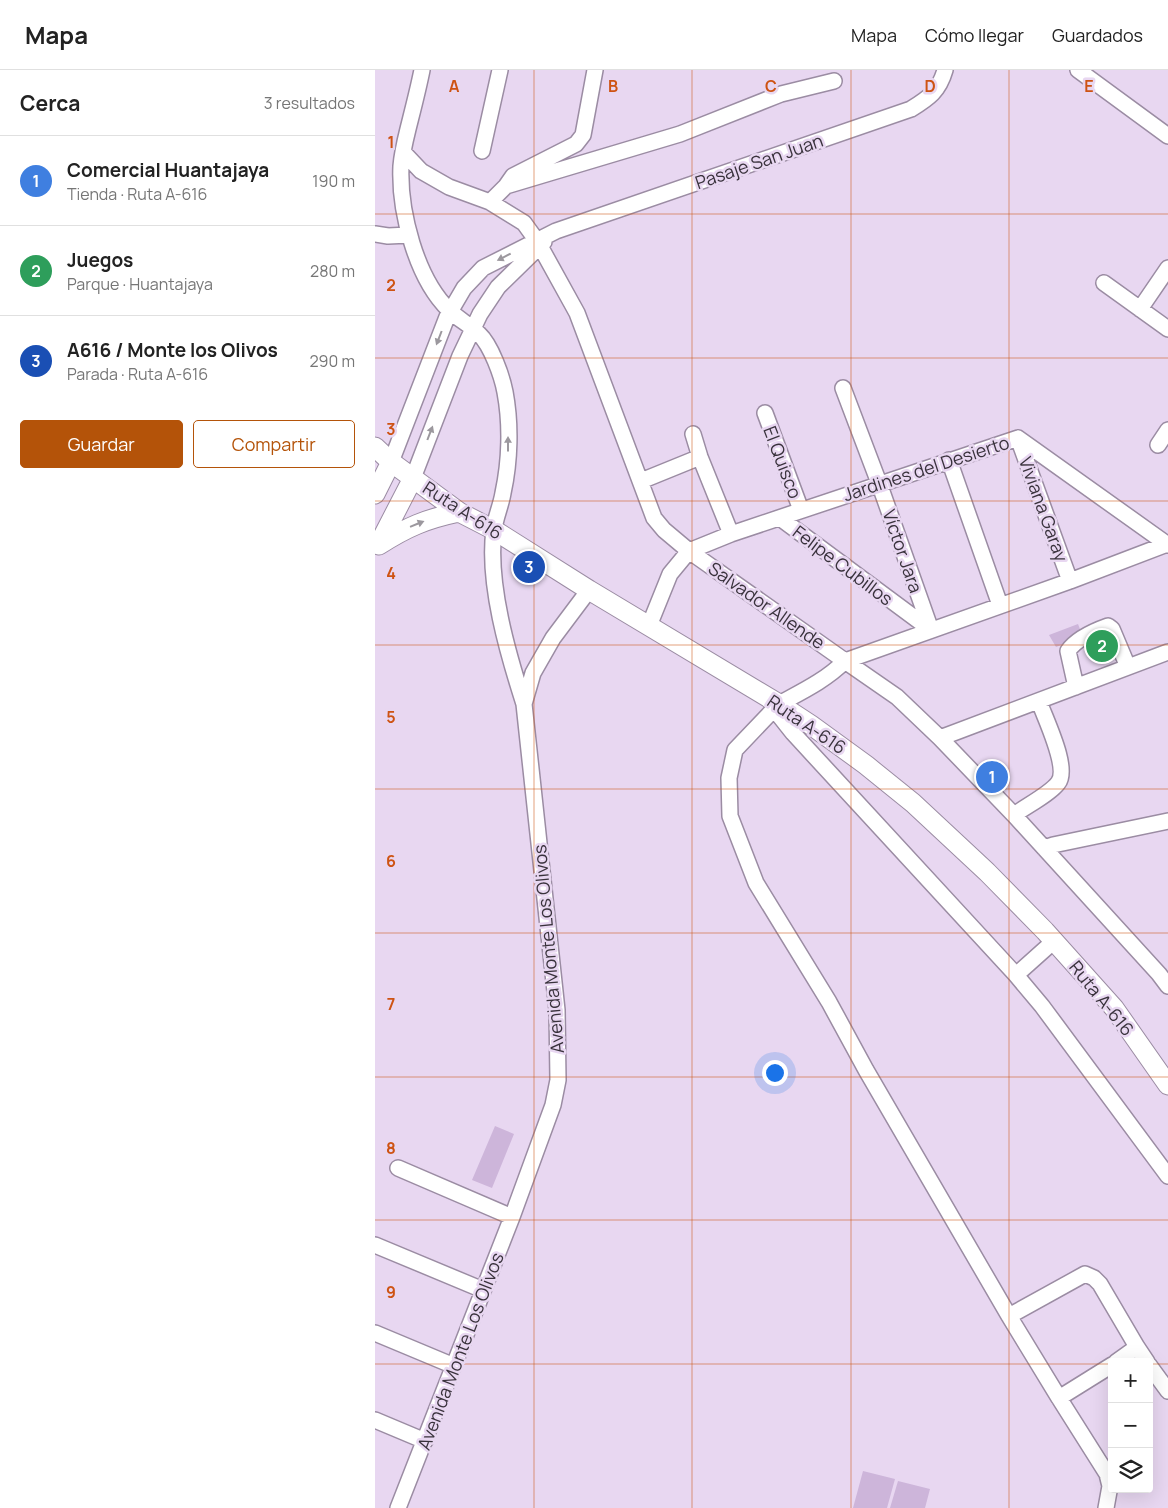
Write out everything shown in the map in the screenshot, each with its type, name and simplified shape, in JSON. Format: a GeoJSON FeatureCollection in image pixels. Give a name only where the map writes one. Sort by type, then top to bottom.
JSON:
{"type":"FeatureCollection","features":[{"type":"Feature","properties":{"kind":"main road","name":"Ruta A-616"},"geometry":{"type":"LineString","coordinates":[[375,447],[391,462],[459,512],[494,530],[776,707],[811,725],[866,765],[913,803],[987,872],[1054,941],[1114,1008],[1166,1080]]}},
{"type":"Feature","properties":{"kind":"main road"},"geometry":{"type":"LineString","coordinates":[[375,494],[391,462]]}},
{"type":"Feature","properties":{"kind":"main road"},"geometry":{"type":"LineString","coordinates":[[377,548],[413,478]]}},
{"type":"Feature","properties":{"kind":"main road"},"geometry":{"type":"LineString","coordinates":[[377,548],[403,529],[431,518],[459,512]]}},
{"type":"Feature","properties":{"kind":"street"},"geometry":{"type":"LineString","coordinates":[[422,70],[401,167],[409,235],[427,279],[450,311],[480,334],[488,345],[505,390],[508,450],[503,492],[494,530],[493,571],[511,666],[524,704]]}},
{"type":"Feature","properties":{"kind":"street"},"geometry":{"type":"LineString","coordinates":[[481,151],[500,70]]}},
{"type":"Feature","properties":{"kind":"street"},"geometry":{"type":"LineString","coordinates":[[490,202],[513,176],[576,144],[583,135],[595,70]]}},
{"type":"Feature","properties":{"kind":"street","name":"Pasaje San Juan"},"geometry":{"type":"LineString","coordinates":[[391,462],[450,311],[464,288],[483,268],[538,243],[556,231],[911,109],[930,98],[943,77],[945,70]]}},
{"type":"Feature","properties":{"kind":"street"},"geometry":{"type":"LineString","coordinates":[[1078,70],[1168,136]]}},
{"type":"Feature","properties":{"kind":"street"},"geometry":{"type":"LineString","coordinates":[[506,186],[680,134],[781,94],[834,81]]}},
{"type":"Feature","properties":{"kind":"street","name":"Salvador Allende"},"geometry":{"type":"LineString","coordinates":[[403,152],[421,171],[449,188],[490,202],[524,223],[538,243],[577,313],[654,518],[659,525],[689,551],[845,661]]}},
{"type":"Feature","properties":{"kind":"street"},"geometry":{"type":"LineString","coordinates":[[375,234],[388,236],[409,235]]}},
{"type":"Feature","properties":{"kind":"street","name":"Pasaje San Juan"},"geometry":{"type":"LineString","coordinates":[[413,478],[460,356],[473,328],[498,287],[538,243]]}},
{"type":"Feature","properties":{"kind":"street"},"geometry":{"type":"LineString","coordinates":[[1140,309],[1168,268]]}},
{"type":"Feature","properties":{"kind":"street"},"geometry":{"type":"LineString","coordinates":[[1104,283],[1168,329]]}},
{"type":"Feature","properties":{"kind":"street","name":"Víctor Jara"},"geometry":{"type":"LineString","coordinates":[[843,388],[931,630]]}},
{"type":"Feature","properties":{"kind":"street","name":"El Quisco"},"geometry":{"type":"LineString","coordinates":[[765,413],[801,510]]}},
{"type":"Feature","properties":{"kind":"street"},"geometry":{"type":"LineString","coordinates":[[1158,445],[1168,430]]}},
{"type":"Feature","properties":{"kind":"street"},"geometry":{"type":"LineString","coordinates":[[693,434],[700,457],[731,534]]}},
{"type":"Feature","properties":{"kind":"street","name":"Jardines del Desierto"},"geometry":{"type":"LineString","coordinates":[[689,551],[731,534],[879,483],[1018,438],[1167,544]]}},
{"type":"Feature","properties":{"kind":"street","name":"Viviana Garay"},"geometry":{"type":"LineString","coordinates":[[1018,438],[1070,581]]}},
{"type":"Feature","properties":{"kind":"street"},"geometry":{"type":"LineString","coordinates":[[641,481],[700,457]]}},
{"type":"Feature","properties":{"kind":"street"},"geometry":{"type":"LineString","coordinates":[[949,460],[1000,605]]}},
{"type":"Feature","properties":{"kind":"street","name":"Felipe Cubillos"},"geometry":{"type":"LineString","coordinates":[[780,518],[931,630]]}},
{"type":"Feature","properties":{"kind":"street"},"geometry":{"type":"LineString","coordinates":[[1106,1508],[1110,1486],[1107,1474],[1009,1316],[829,1002],[756,883],[730,816],[729,778],[735,750],[776,707],[820,682],[845,661],[1070,581],[1167,544]]}},
{"type":"Feature","properties":{"kind":"street"},"geometry":{"type":"LineString","coordinates":[[649,626],[670,574],[689,551]]}},
{"type":"Feature","properties":{"kind":"street","name":"Avenida Monte Los Olivos"},"geometry":{"type":"LineString","coordinates":[[399,1508],[512,1217],[553,1104],[558,1080],[557,1010],[524,704],[533,673],[549,645],[589,590]]}},
{"type":"Feature","properties":{"kind":"street"},"geometry":{"type":"LineString","coordinates":[[1076,687],[1068,651],[1077,642],[1103,628],[1110,626],[1113,629],[1129,667]]}},
{"type":"Feature","properties":{"kind":"street"},"geometry":{"type":"LineString","coordinates":[[940,738],[1168,652]]}},
{"type":"Feature","properties":{"kind":"street"},"geometry":{"type":"LineString","coordinates":[[845,661],[897,697],[940,738],[1165,976]]}},
{"type":"Feature","properties":{"kind":"street"},"geometry":{"type":"LineString","coordinates":[[1014,815],[1054,788],[1060,781],[1062,763],[1039,701]]}},
{"type":"Feature","properties":{"kind":"street"},"geometry":{"type":"LineString","coordinates":[[776,707],[793,733],[1016,975],[1042,1006],[1168,1176]]}},
{"type":"Feature","properties":{"kind":"street"},"geometry":{"type":"LineString","coordinates":[[1044,848],[1168,821]]}},
{"type":"Feature","properties":{"kind":"street"},"geometry":{"type":"LineString","coordinates":[[1016,975],[1054,941]]}},
{"type":"Feature","properties":{"kind":"street"},"geometry":{"type":"LineString","coordinates":[[397,1168],[512,1217]]}},
{"type":"Feature","properties":{"kind":"street"},"geometry":{"type":"LineString","coordinates":[[375,1245],[483,1290]]}},
{"type":"Feature","properties":{"kind":"street"},"geometry":{"type":"LineString","coordinates":[[1009,1316],[1085,1274],[1094,1278],[1100,1284],[1144,1358]]}},
{"type":"Feature","properties":{"kind":"street"},"geometry":{"type":"LineString","coordinates":[[375,1333],[453,1366]]}},
{"type":"Feature","properties":{"kind":"street"},"geometry":{"type":"LineString","coordinates":[[1122,1358],[1137,1348]]}},
{"type":"Feature","properties":{"kind":"street"},"geometry":{"type":"LineString","coordinates":[[1059,1398],[1108,1367]]}},
{"type":"Feature","properties":{"kind":"street"},"geometry":{"type":"LineString","coordinates":[[1153,1370],[1168,1391]]}},
{"type":"Feature","properties":{"kind":"street"},"geometry":{"type":"LineString","coordinates":[[375,1420],[425,1441]]}},
{"type":"Feature","properties":{"kind":"shaded area"},"geometry":{"type":"Polygon","coordinates":[[[1078,624],[1083,637],[1056,647],[1049,635],[1078,624]]]}},
{"type":"Feature","properties":{"kind":"shaded area"},"geometry":{"type":"Polygon","coordinates":[[[1109,629],[1117,652],[1095,660],[1087,639],[1109,629]]]}},
{"type":"Feature","properties":{"kind":"shaded area"},"geometry":{"type":"Polygon","coordinates":[[[495,1126],[514,1134],[492,1188],[472,1180],[495,1126]]]}},
{"type":"Feature","properties":{"kind":"shaded area"},"geometry":{"type":"Polygon","coordinates":[[[863,1471],[895,1479],[887,1508],[853,1508],[863,1471]]]}},
{"type":"Feature","properties":{"kind":"shaded area"},"geometry":{"type":"Polygon","coordinates":[[[898,1481],[930,1489],[925,1508],[890,1508],[898,1481]]]}},
{"type":"Feature","properties":{"kind":"place","name":"A616 / Monte los Olivos"},"geometry":{"type":"Point","coordinates":[529,567]}},
{"type":"Feature","properties":{"kind":"place","name":"Juegos"},"geometry":{"type":"Point","coordinates":[1102,646]}},
{"type":"Feature","properties":{"kind":"place","name":"Comercial Huantajaya"},"geometry":{"type":"Point","coordinates":[992,777]}}]}
